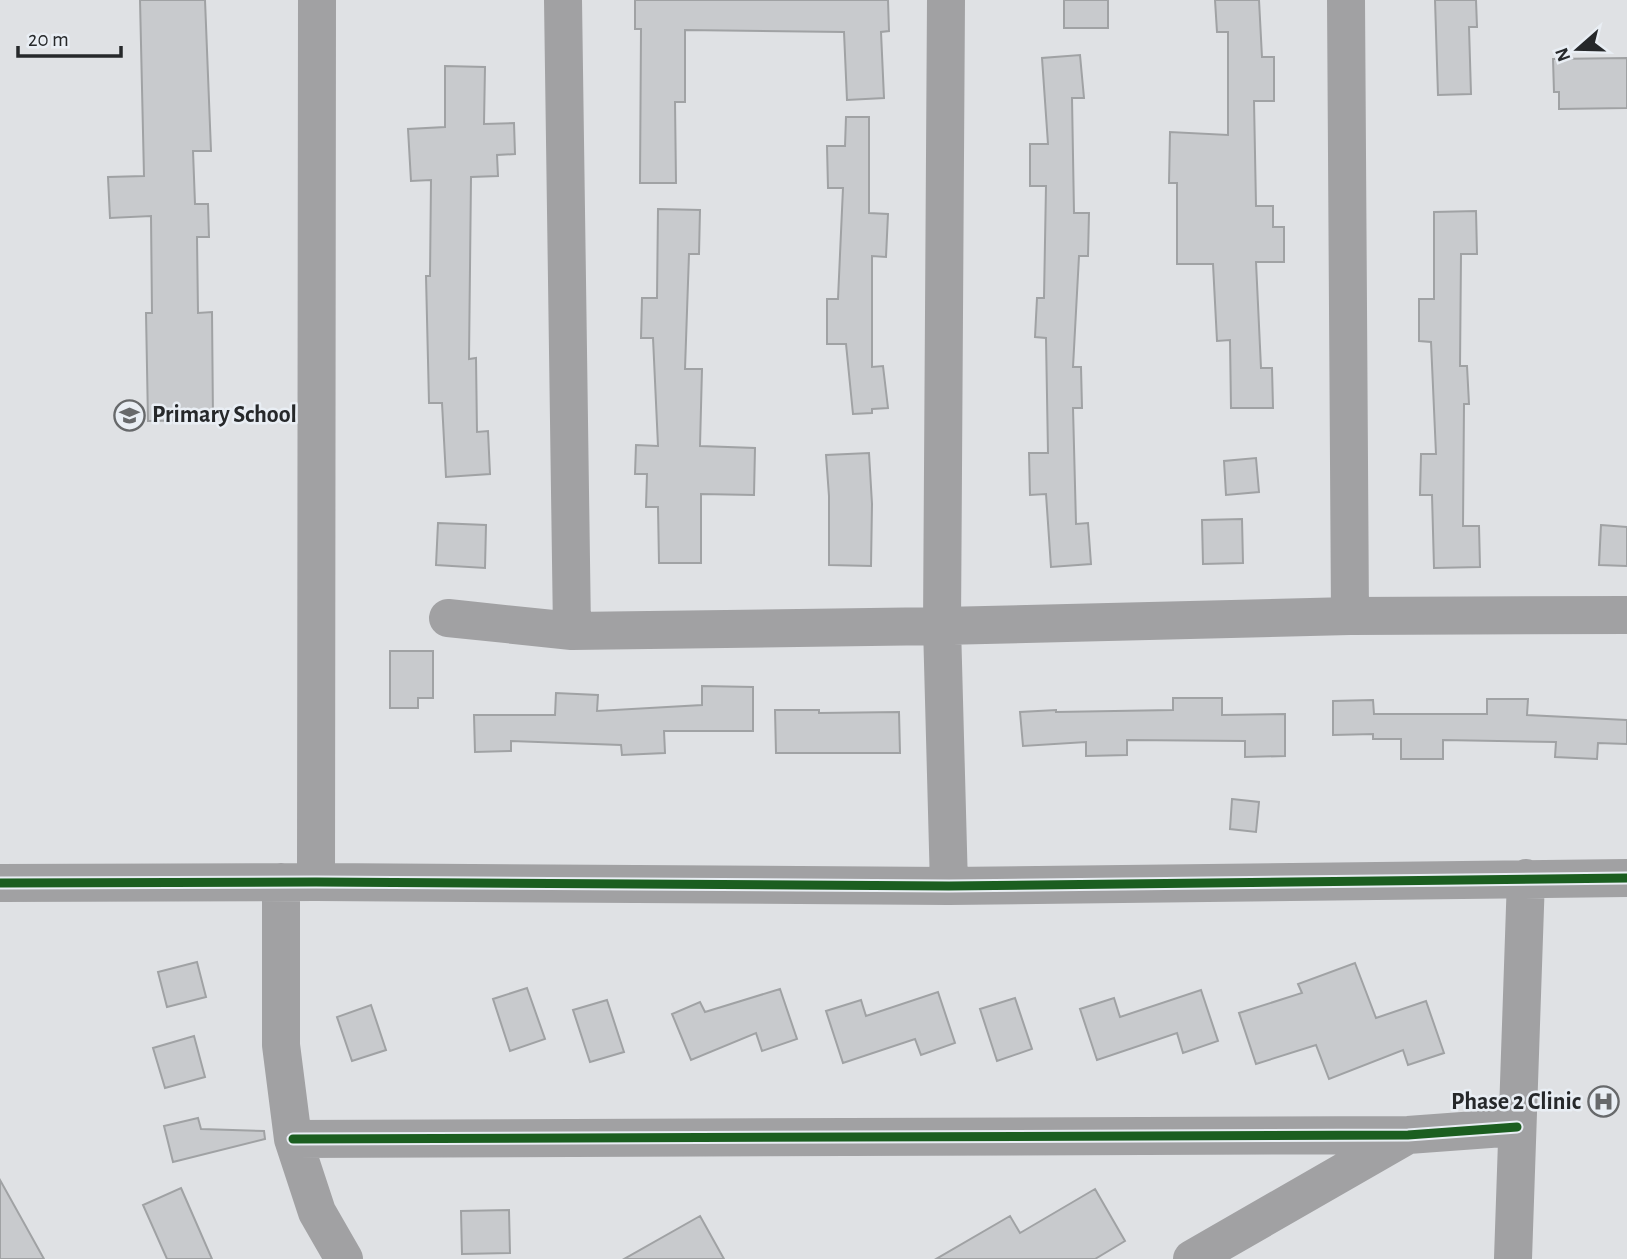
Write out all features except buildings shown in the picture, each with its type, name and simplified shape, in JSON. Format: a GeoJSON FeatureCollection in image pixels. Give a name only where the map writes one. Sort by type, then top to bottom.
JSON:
{"type":"FeatureCollection","features":[{"type":"Feature","properties":{"kind":"street"},"geometry":{"type":"LineString","coordinates":[[317,0],[298,882],[281,1045],[293,1139],[317,1212],[344,1259]]}},
{"type":"Feature","properties":{"kind":"street"},"geometry":{"type":"LineString","coordinates":[[563,0],[572,631]]}},
{"type":"Feature","properties":{"kind":"street"},"geometry":{"type":"LineString","coordinates":[[946,0],[942,626],[950,886]]}},
{"type":"Feature","properties":{"kind":"street"},"geometry":{"type":"LineString","coordinates":[[1346,0],[1350,616]]}},
{"type":"Feature","properties":{"kind":"street"},"geometry":{"type":"LineString","coordinates":[[448,618],[572,631],[942,626],[1350,616],[1627,615]]}},
{"type":"Feature","properties":{"kind":"street"},"geometry":{"type":"LineString","coordinates":[[1513,1259],[1525,878]]}},
{"type":"Feature","properties":{"kind":"street"},"geometry":{"type":"LineString","coordinates":[[0,883],[950,886],[1627,878]]}},
{"type":"Feature","properties":{"kind":"street"},"geometry":{"type":"LineString","coordinates":[[293,1139],[1408,1135],[1517,1127]]}},
{"type":"Feature","properties":{"kind":"street"},"geometry":{"type":"LineString","coordinates":[[1192,1259],[1408,1135]]}},
{"type":"Feature","properties":{"kind":"cycle path"},"geometry":{"type":"LineString","coordinates":[[0,883],[949,886],[1627,878]]}},
{"type":"Feature","properties":{"kind":"cycle path"},"geometry":{"type":"LineString","coordinates":[[293,1139],[1408,1135],[1517,1127]]}},
{"type":"Feature","properties":{"kind":"place","name":"Primary School"},"geometry":{"type":"Point","coordinates":[129,415]}},
{"type":"Feature","properties":{"kind":"place","name":"Phase 2 Clinic"},"geometry":{"type":"Point","coordinates":[1604,1102]}}]}
